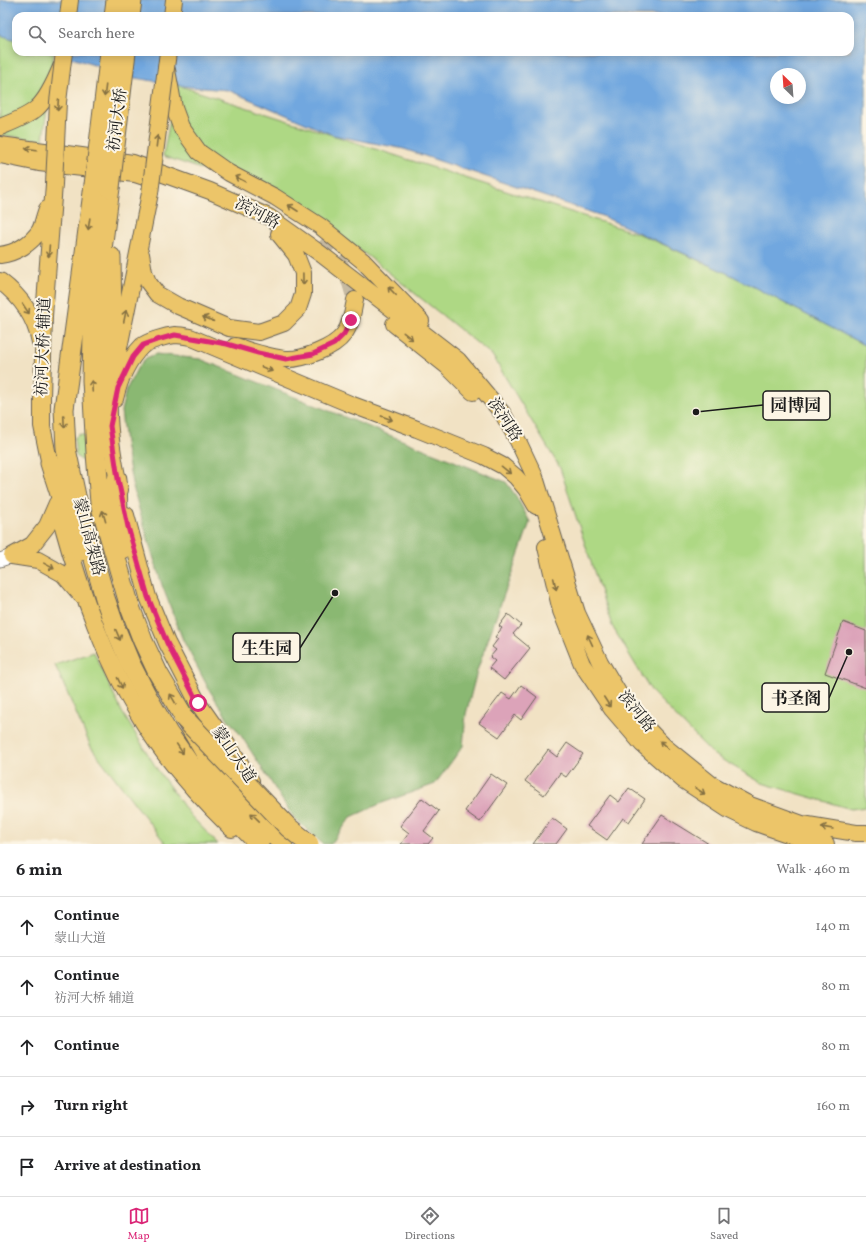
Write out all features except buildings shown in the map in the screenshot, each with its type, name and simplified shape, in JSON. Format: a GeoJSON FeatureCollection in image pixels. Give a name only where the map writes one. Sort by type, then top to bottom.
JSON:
{"type":"FeatureCollection","features":[{"type":"Feature","properties":{"kind":"highway"},"geometry":{"type":"LineString","coordinates":[[114,12],[116,0]]}},
{"type":"Feature","properties":{"kind":"highway"},"geometry":{"type":"LineString","coordinates":[[130,12],[132,0]]}},
{"type":"Feature","properties":{"kind":"highway","name":"祊河大桥"},"geometry":{"type":"LineString","coordinates":[[102,186],[110,56]]}},
{"type":"Feature","properties":{"kind":"highway","name":"祊河大桥"},"geometry":{"type":"LineString","coordinates":[[102,186],[125,56]]}},
{"type":"Feature","properties":{"kind":"highway"},"geometry":{"type":"LineString","coordinates":[[102,186],[112,323],[109,394]]}},
{"type":"Feature","properties":{"kind":"highway","name":"蒙山高架路"},"geometry":{"type":"LineString","coordinates":[[102,186],[64,409],[66,449],[78,502],[105,598],[115,627],[130,663],[148,698],[168,733],[193,770],[225,810],[259,844]]}},
{"type":"Feature","properties":{"kind":"highway","name":"蒙山高架路"},"geometry":{"type":"LineString","coordinates":[[102,186],[93,333],[92,380],[100,503],[129,602],[143,641],[158,673],[218,772],[248,810],[283,844]]}},
{"type":"Feature","properties":{"kind":"highway"},"geometry":{"type":"LineString","coordinates":[[50,463],[69,522],[82,553],[105,598]]}},
{"type":"Feature","properties":{"kind":"highway"},"geometry":{"type":"LineString","coordinates":[[118,479],[118,513],[129,602]]}},
{"type":"Feature","properties":{"kind":"highway"},"geometry":{"type":"LineString","coordinates":[[183,716],[288,827],[309,844]]}},
{"type":"Feature","properties":{"kind":"highway"},"geometry":{"type":"LineString","coordinates":[[225,810],[248,844]]}},
{"type":"Feature","properties":{"kind":"main road"},"geometry":{"type":"LineString","coordinates":[[68,12],[70,0]]}},
{"type":"Feature","properties":{"kind":"main road"},"geometry":{"type":"LineString","coordinates":[[172,12],[174,0]]}},
{"type":"Feature","properties":{"kind":"main road"},"geometry":{"type":"LineString","coordinates":[[118,479],[110,426],[109,394],[150,193],[167,58]]}},
{"type":"Feature","properties":{"kind":"main road"},"geometry":{"type":"LineString","coordinates":[[167,58],[174,108],[181,127],[199,152],[229,173],[275,197],[320,226],[363,261],[458,360]]}},
{"type":"Feature","properties":{"kind":"main road"},"geometry":{"type":"LineString","coordinates":[[0,127],[37,109],[52,86],[63,59]]}},
{"type":"Feature","properties":{"kind":"main road","name":"祊河大桥 辅道"},"geometry":{"type":"LineString","coordinates":[[63,59],[58,102],[43,357],[42,426],[57,503],[86,600],[98,634],[121,685],[143,723],[172,763],[216,813],[248,844]]}},
{"type":"Feature","properties":{"kind":"main road","name":"滨河路"},"geometry":{"type":"LineString","coordinates":[[0,145],[134,163],[210,191],[269,217],[321,254],[458,360],[503,414],[518,441],[537,484],[577,613],[600,662],[628,709],[664,746],[711,784],[750,805],[802,824],[856,833],[866,833]]}},
{"type":"Feature","properties":{"kind":"main road","name":"滨河路"},"geometry":{"type":"LineString","coordinates":[[0,155],[39,163],[135,174],[183,190],[253,221],[279,234],[447,366],[470,388],[497,419],[528,479],[536,506],[561,611],[582,664],[612,709],[642,744],[683,780],[729,810],[756,823],[773,829],[808,841],[826,844]]}},
{"type":"Feature","properties":{"kind":"main road"},"geometry":{"type":"LineString","coordinates":[[106,159],[133,156],[147,158],[220,184],[249,197],[320,241]]}},
{"type":"Feature","properties":{"kind":"main road"},"geometry":{"type":"LineString","coordinates":[[0,255],[11,254],[30,243],[37,234],[40,229],[54,184]]}},
{"type":"Feature","properties":{"kind":"main road"},"geometry":{"type":"LineString","coordinates":[[140,244],[144,272],[148,282],[157,294],[178,306],[229,328],[259,332],[284,323],[298,308],[303,294],[303,273],[301,267],[296,255],[279,234]]}},
{"type":"Feature","properties":{"kind":"main road"},"geometry":{"type":"LineString","coordinates":[[0,281],[17,296],[30,314],[39,336],[43,357]]}},
{"type":"Feature","properties":{"kind":"main road"},"geometry":{"type":"LineString","coordinates":[[110,426],[118,388],[133,357],[143,345],[175,335],[227,344],[286,359],[313,354],[334,344],[344,334],[351,320],[355,300]]}},
{"type":"Feature","properties":{"kind":"main road"},"geometry":{"type":"LineString","coordinates":[[190,337],[350,404],[484,456],[503,466],[516,477],[526,488],[536,506]]}},
{"type":"Feature","properties":{"kind":"main road","name":"蒙山大道"},"geometry":{"type":"LineString","coordinates":[[118,479],[128,527],[148,597],[167,643],[198,703],[238,760],[283,833],[296,844]]}},
{"type":"Feature","properties":{"kind":"main road"},"geometry":{"type":"LineString","coordinates":[[6,558],[32,545],[47,526],[57,503]]}},
{"type":"Feature","properties":{"kind":"main road"},"geometry":{"type":"LineString","coordinates":[[6,558],[38,560],[63,574],[86,600]]}},
{"type":"Feature","properties":{"kind":"green space"},"geometry":{"type":"Polygon","coordinates":[[[0,34],[12,38],[12,56],[54,56],[43,140],[0,135],[0,34]]]}},
{"type":"Feature","properties":{"kind":"green space"},"geometry":{"type":"Polygon","coordinates":[[[177,85],[642,235],[731,275],[866,346],[866,807],[851,809],[762,783],[714,755],[652,692],[612,626],[560,468],[492,355],[368,256],[288,199],[163,156],[177,85]]]}},
{"type":"Feature","properties":{"kind":"green space"},"geometry":{"type":"Polygon","coordinates":[[[156,354],[200,359],[506,482],[516,496],[530,522],[477,671],[466,714],[463,746],[435,784],[382,803],[351,817],[331,844],[323,844],[294,818],[240,734],[228,719],[210,691],[183,640],[162,585],[132,483],[121,411],[126,390],[138,367],[146,358],[156,354]]]}},
{"type":"Feature","properties":{"kind":"green space"},"geometry":{"type":"Polygon","coordinates":[[[80,434],[84,435],[86,438],[87,457],[85,460],[81,460],[76,456],[74,438],[80,434]]]}},
{"type":"Feature","properties":{"kind":"green space"},"geometry":{"type":"Polygon","coordinates":[[[94,652],[122,712],[157,769],[190,815],[218,844],[166,844],[91,747],[55,665],[94,652]]]}},
{"type":"Feature","properties":{"kind":"water"},"geometry":{"type":"Polygon","coordinates":[[[0,0],[866,0],[866,346],[731,275],[602,216],[404,149],[333,135],[228,90],[190,87],[135,78],[66,56],[854,56],[854,12],[12,12],[12,39],[0,35],[0,0]]]}},
{"type":"Feature","properties":{"kind":"tunnel"},"geometry":{"type":"LineString","coordinates":[[320,241],[336,256],[350,283],[355,300]]}},
{"type":"Feature","properties":{"kind":"place","name":"园博园"},"geometry":{"type":"Point","coordinates":[696,412]}},
{"type":"Feature","properties":{"kind":"place","name":"生生园"},"geometry":{"type":"Point","coordinates":[335,593]}},
{"type":"Feature","properties":{"kind":"place","name":"书圣阁"},"geometry":{"type":"Point","coordinates":[849,652]}},
{"type":"Feature","properties":{"kind":"route"},"geometry":{"type":"LineString","coordinates":[[198,703],[167,643],[148,597],[128,527],[118,479],[110,426],[118,388],[133,357],[143,345],[157,340],[175,335],[190,337],[227,344],[286,359],[313,354],[334,344],[344,334],[351,320]]}}]}
